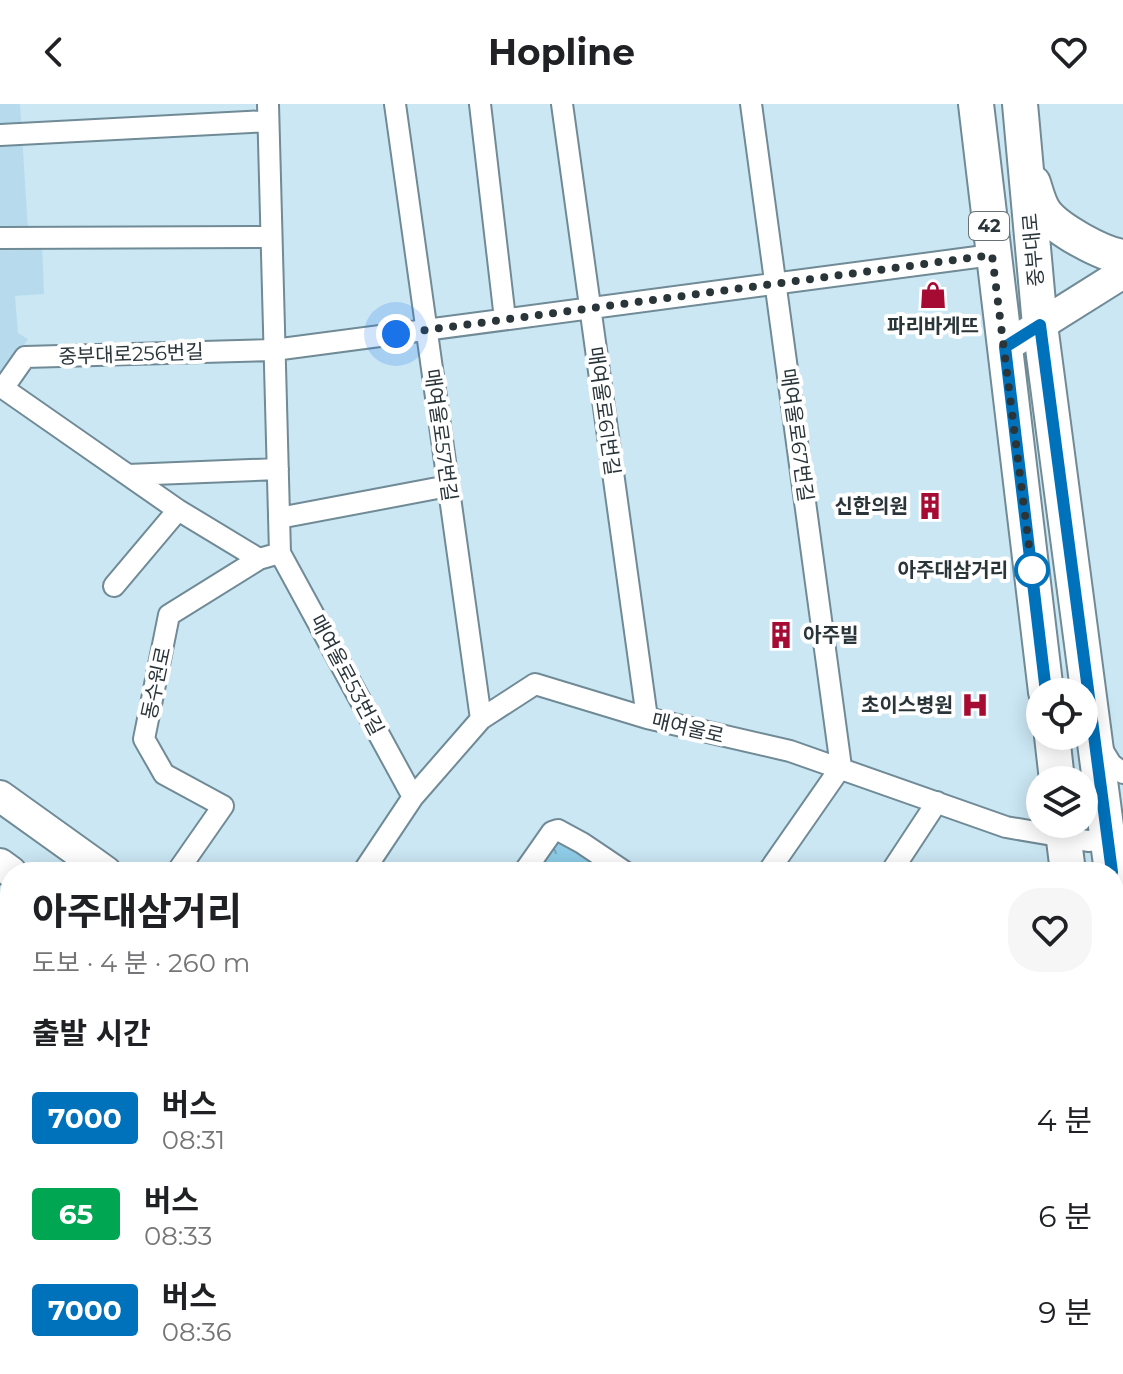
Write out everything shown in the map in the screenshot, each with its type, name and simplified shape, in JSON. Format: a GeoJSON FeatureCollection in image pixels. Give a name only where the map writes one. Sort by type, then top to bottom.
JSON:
{"type":"FeatureCollection","features":[{"type":"Feature","properties":{"kind":"main road","name":"중부대로"},"geometry":{"type":"LineString","coordinates":[[976,104],[1044,678]]}},
{"type":"Feature","properties":{"kind":"main road","name":"중부대로"},"geometry":{"type":"LineString","coordinates":[[1020,104],[1040,325],[1087,678]]}},
{"type":"Feature","properties":{"kind":"main road"},"geometry":{"type":"LineString","coordinates":[[1024,160],[1044,213],[1075,237],[1123,257]]}},
{"type":"Feature","properties":{"kind":"main road"},"geometry":{"type":"LineString","coordinates":[[1005,347],[1123,273]]}},
{"type":"Feature","properties":{"kind":"main road","name":"중부대로"},"geometry":{"type":"LineString","coordinates":[[1076,862],[1093,842],[1095,750]]}},
{"type":"Feature","properties":{"kind":"main road"},"geometry":{"type":"LineString","coordinates":[[0,796],[92,862]]}},
{"type":"Feature","properties":{"kind":"street","name":"매여울로57번길"},"geometry":{"type":"LineString","coordinates":[[395,104],[481,719]]}},
{"type":"Feature","properties":{"kind":"street"},"geometry":{"type":"LineString","coordinates":[[480,104],[505,319]]}},
{"type":"Feature","properties":{"kind":"street","name":"매여울로61번길"},"geometry":{"type":"LineString","coordinates":[[562,104],[647,718]]}},
{"type":"Feature","properties":{"kind":"street","name":"매여울로67번길"},"geometry":{"type":"LineString","coordinates":[[751,104],[841,767]]}},
{"type":"Feature","properties":{"kind":"street"},"geometry":{"type":"LineString","coordinates":[[0,135],[268,112],[280,553]]}},
{"type":"Feature","properties":{"kind":"street"},"geometry":{"type":"LineString","coordinates":[[0,238],[271,237]]}},
{"type":"Feature","properties":{"kind":"street","name":"중부대로256번길"},"geometry":{"type":"LineString","coordinates":[[2,387],[25,357],[274,350],[992,255]]}},
{"type":"Feature","properties":{"kind":"street"},"geometry":{"type":"LineString","coordinates":[[2,387],[178,510],[259,559]]}},
{"type":"Feature","properties":{"kind":"street"},"geometry":{"type":"LineString","coordinates":[[128,475],[278,469]]}},
{"type":"Feature","properties":{"kind":"street"},"geometry":{"type":"LineString","coordinates":[[279,518],[448,486]]}},
{"type":"Feature","properties":{"kind":"street"},"geometry":{"type":"LineString","coordinates":[[114,586],[178,510]]}},
{"type":"Feature","properties":{"kind":"street","name":"동수원로"},"geometry":{"type":"LineString","coordinates":[[184,862],[223,806],[164,774],[144,739],[169,615],[259,559],[280,553]]}},
{"type":"Feature","properties":{"kind":"street","name":"매여울로53번길"},"geometry":{"type":"LineString","coordinates":[[280,553],[413,797]]}},
{"type":"Feature","properties":{"kind":"street","name":"매여울로"},"geometry":{"type":"LineString","coordinates":[[374,862],[413,797],[481,719],[535,684],[647,718],[790,751],[1006,827],[1093,842]]}},
{"type":"Feature","properties":{"kind":"street"},"geometry":{"type":"LineString","coordinates":[[1098,744],[1111,764],[1123,773]]}},
{"type":"Feature","properties":{"kind":"street"},"geometry":{"type":"LineString","coordinates":[[775,862],[841,767]]}},
{"type":"Feature","properties":{"kind":"street"},"geometry":{"type":"LineString","coordinates":[[898,862],[937,802]]}},
{"type":"Feature","properties":{"kind":"street"},"geometry":{"type":"LineString","coordinates":[[531,862],[552,832],[558,830],[610,862]]}},
{"type":"Feature","properties":{"kind":"shaded area"},"geometry":{"type":"Polygon","coordinates":[[[0,104],[20,104],[29,245],[42,245],[44,294],[15,296],[18,333],[28,339],[0,383],[0,104]]]}},
{"type":"Feature","properties":{"kind":"green space"},"geometry":{"type":"Polygon","coordinates":[[[559,836],[594,862],[537,862],[559,836]]]}},
{"type":"Feature","properties":{"kind":"bus line","name":"7000"},"geometry":{"type":"LineString","coordinates":[[1044,678],[1005,347],[1040,325],[1087,678]]}},
{"type":"Feature","properties":{"kind":"bus line","name":"7000"},"geometry":{"type":"LineString","coordinates":[[1097,750],[1111,862]]}},
{"type":"Feature","properties":{"kind":"place","name":"파리바게뜨"},"geometry":{"type":"Point","coordinates":[933,295]}},
{"type":"Feature","properties":{"kind":"place","name":"신한의원"},"geometry":{"type":"Point","coordinates":[930,506]}},
{"type":"Feature","properties":{"kind":"place","name":"아주대삼거리"},"geometry":{"type":"Point","coordinates":[1032,570]}},
{"type":"Feature","properties":{"kind":"place","name":"아주빌"},"geometry":{"type":"Point","coordinates":[781,635]}},
{"type":"Feature","properties":{"kind":"place","name":"초이스병원"},"geometry":{"type":"Point","coordinates":[975,705]}},
{"type":"Feature","properties":{"kind":"route"},"geometry":{"type":"LineString","coordinates":[[396,334],[992,255],[1032,570]]}}]}
